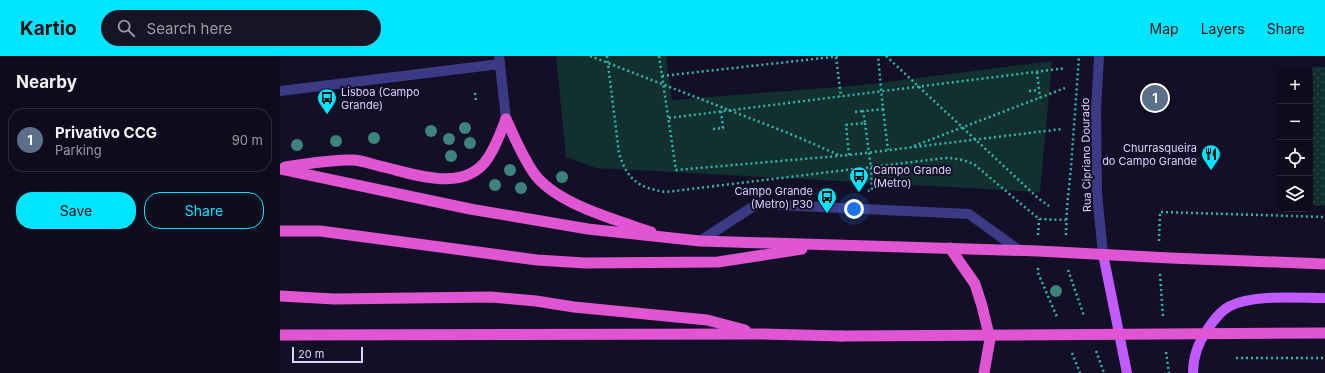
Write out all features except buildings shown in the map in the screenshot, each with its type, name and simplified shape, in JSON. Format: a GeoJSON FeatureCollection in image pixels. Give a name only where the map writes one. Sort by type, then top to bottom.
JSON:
{"type":"FeatureCollection","features":[{"type":"Feature","properties":{"kind":"highway"},"geometry":{"type":"LineString","coordinates":[[280,168],[326,161],[355,160],[432,178],[452,179],[469,174],[480,167],[488,158],[499,138],[506,119]]}},
{"type":"Feature","properties":{"kind":"highway"},"geometry":{"type":"LineString","coordinates":[[506,119],[524,157],[537,176],[553,192],[571,202],[600,214],[670,238]]}},
{"type":"Feature","properties":{"kind":"highway"},"geometry":{"type":"LineString","coordinates":[[280,168],[478,210],[588,230],[700,241],[1020,250],[1325,264]]}},
{"type":"Feature","properties":{"kind":"highway"},"geometry":{"type":"LineString","coordinates":[[280,231],[320,231],[537,260],[585,263],[718,262],[830,245]]}},
{"type":"Feature","properties":{"kind":"highway"},"geometry":{"type":"LineString","coordinates":[[950,248],[975,284],[982,306],[990,339],[984,373]]}},
{"type":"Feature","properties":{"kind":"highway"},"geometry":{"type":"LineString","coordinates":[[280,296],[334,299],[491,298],[536,301],[574,307],[707,320],[759,334]]}},
{"type":"Feature","properties":{"kind":"highway"},"geometry":{"type":"LineString","coordinates":[[280,335],[759,334],[842,336],[1325,333]]}},
{"type":"Feature","properties":{"kind":"main road"},"geometry":{"type":"LineString","coordinates":[[1103,254],[1127,373]]}},
{"type":"Feature","properties":{"kind":"main road"},"geometry":{"type":"LineString","coordinates":[[1193,373],[1194,358],[1201,338],[1214,318],[1230,306],[1253,299],[1325,298]]}},
{"type":"Feature","properties":{"kind":"street","name":"Rua Cipriano Dourado"},"geometry":{"type":"LineString","coordinates":[[1099,56],[1096,110],[1096,164],[1098,209],[1103,254]]}},
{"type":"Feature","properties":{"kind":"street"},"geometry":{"type":"LineString","coordinates":[[280,91],[500,60],[506,119]]}},
{"type":"Feature","properties":{"kind":"street"},"geometry":{"type":"LineString","coordinates":[[700,241],[757,204],[969,214],[1020,250]]}},
{"type":"Feature","properties":{"kind":"path"},"geometry":{"type":"LineString","coordinates":[[590,56],[730,110],[840,155]]}},
{"type":"Feature","properties":{"kind":"path"},"geometry":{"type":"LineString","coordinates":[[607,56],[619,153],[622,164],[628,175],[645,187],[666,192],[945,158],[965,160],[975,165],[1039,219],[1066,220]]}},
{"type":"Feature","properties":{"kind":"path"},"geometry":{"type":"LineString","coordinates":[[659,56],[676,170],[849,155],[1062,129]]}},
{"type":"Feature","properties":{"kind":"path"},"geometry":{"type":"LineString","coordinates":[[662,76],[842,56]]}},
{"type":"Feature","properties":{"kind":"path"},"geometry":{"type":"LineString","coordinates":[[878,56],[888,150]]}},
{"type":"Feature","properties":{"kind":"path"},"geometry":{"type":"LineString","coordinates":[[886,56],[974,140],[1039,199],[1049,206]]}},
{"type":"Feature","properties":{"kind":"path"},"geometry":{"type":"LineString","coordinates":[[1079,56],[1066,220],[1068,273],[1086,323]]}},
{"type":"Feature","properties":{"kind":"path"},"geometry":{"type":"LineString","coordinates":[[836,57],[841,96]]}},
{"type":"Feature","properties":{"kind":"path"},"geometry":{"type":"LineString","coordinates":[[669,118],[1066,68]]}},
{"type":"Feature","properties":{"kind":"path"},"geometry":{"type":"LineString","coordinates":[[1037,72],[1040,98]]}},
{"type":"Feature","properties":{"kind":"path"},"geometry":{"type":"LineString","coordinates":[[909,147],[1065,88]]}},
{"type":"Feature","properties":{"kind":"path"},"geometry":{"type":"LineString","coordinates":[[1029,91],[1039,90]]}},
{"type":"Feature","properties":{"kind":"path"},"geometry":{"type":"LineString","coordinates":[[475,93],[476,101]]}},
{"type":"Feature","properties":{"kind":"path"},"geometry":{"type":"LineString","coordinates":[[855,112],[883,109]]}},
{"type":"Feature","properties":{"kind":"path"},"geometry":{"type":"LineString","coordinates":[[713,130],[723,128],[721,111]]}},
{"type":"Feature","properties":{"kind":"path"},"geometry":{"type":"LineString","coordinates":[[863,111],[871,168],[872,190]]}},
{"type":"Feature","properties":{"kind":"path"},"geometry":{"type":"LineString","coordinates":[[849,155],[846,125],[865,123]]}},
{"type":"Feature","properties":{"kind":"path"},"geometry":{"type":"LineString","coordinates":[[1164,319],[1158,257],[1160,212],[1325,217]]}},
{"type":"Feature","properties":{"kind":"path"},"geometry":{"type":"LineString","coordinates":[[1039,219],[1038,272],[1059,323]]}},
{"type":"Feature","properties":{"kind":"path"},"geometry":{"type":"LineString","coordinates":[[1094,344],[1104,373]]}},
{"type":"Feature","properties":{"kind":"path"},"geometry":{"type":"LineString","coordinates":[[1166,350],[1169,373]]}},
{"type":"Feature","properties":{"kind":"path"},"geometry":{"type":"LineString","coordinates":[[1071,352],[1080,373]]}},
{"type":"Feature","properties":{"kind":"path"},"geometry":{"type":"LineString","coordinates":[[1236,358],[1325,358]]}},
{"type":"Feature","properties":{"kind":"green space"},"geometry":{"type":"Polygon","coordinates":[[[556,56],[666,56],[672,100],[862,85],[1052,61],[1040,192],[596,168],[566,157],[556,56]]]}},
{"type":"Feature","properties":{"kind":"green space"},"geometry":{"type":"Polygon","coordinates":[[[1325,67],[1325,206],[1313,205],[1312,68],[1325,67]]]}},
{"type":"Feature","properties":{"kind":"place","name":"Privativo CCG"},"geometry":{"type":"Point","coordinates":[1155,98]}},
{"type":"Feature","properties":{"kind":"place","name":"Lisboa (Campo Grande)"},"geometry":{"type":"Point","coordinates":[327,115]}},
{"type":"Feature","properties":{"kind":"place","name":"Churrasqueira do Campo Grande"},"geometry":{"type":"Point","coordinates":[1211,171]}},
{"type":"Feature","properties":{"kind":"place","name":"Campo Grande (Metro)"},"geometry":{"type":"Point","coordinates":[859,193]}},
{"type":"Feature","properties":{"kind":"place","name":"Campo Grande (Metro) P30"},"geometry":{"type":"Point","coordinates":[827,214]}}]}
